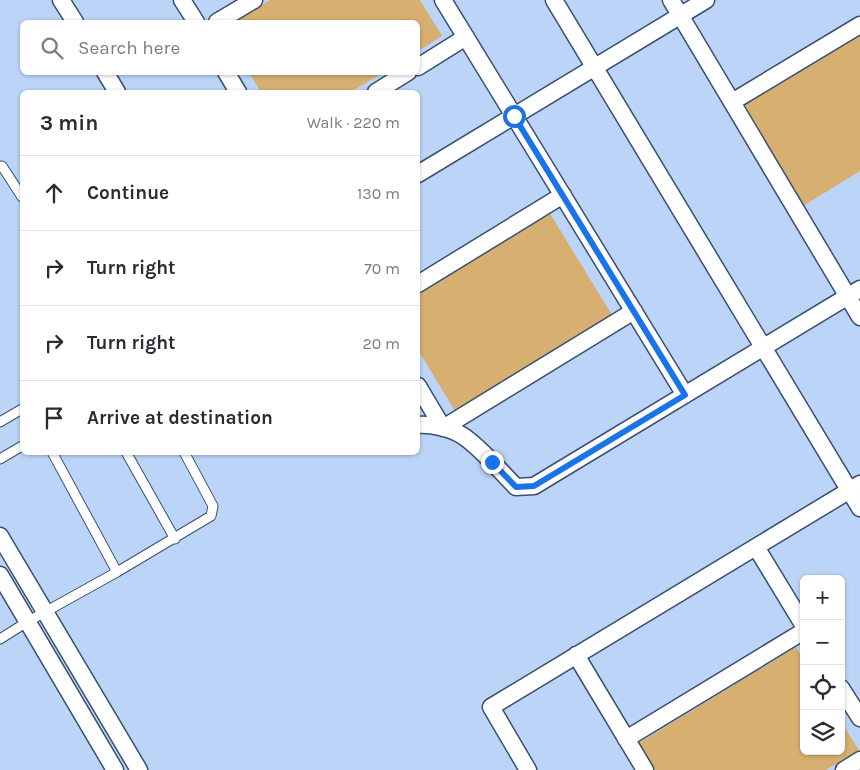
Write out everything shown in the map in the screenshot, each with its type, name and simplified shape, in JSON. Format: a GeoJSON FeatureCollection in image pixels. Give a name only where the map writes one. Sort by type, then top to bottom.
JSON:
{"type":"FeatureCollection","features":[{"type":"Feature","properties":{"kind":"street"},"geometry":{"type":"LineString","coordinates":[[61,0],[74,20]]}},
{"type":"Feature","properties":{"kind":"street"},"geometry":{"type":"LineString","coordinates":[[182,0],[195,20]]}},
{"type":"Feature","properties":{"kind":"street"},"geometry":{"type":"LineString","coordinates":[[220,20],[254,0]]}},
{"type":"Feature","properties":{"kind":"street"},"geometry":{"type":"LineString","coordinates":[[443,0],[685,395]]}},
{"type":"Feature","properties":{"kind":"street"},"geometry":{"type":"LineString","coordinates":[[554,0],[763,348],[855,487],[860,508]]}},
{"type":"Feature","properties":{"kind":"street"},"geometry":{"type":"LineString","coordinates":[[671,0],[732,102],[854,293],[860,317]]}},
{"type":"Feature","properties":{"kind":"street"},"geometry":{"type":"LineString","coordinates":[[420,173],[706,0]]}},
{"type":"Feature","properties":{"kind":"street"},"geometry":{"type":"LineString","coordinates":[[732,102],[860,26]]}},
{"type":"Feature","properties":{"kind":"street"},"geometry":{"type":"LineString","coordinates":[[420,66],[466,37]]}},
{"type":"Feature","properties":{"kind":"street"},"geometry":{"type":"LineString","coordinates":[[107,75],[116,90]]}},
{"type":"Feature","properties":{"kind":"street"},"geometry":{"type":"LineString","coordinates":[[228,75],[237,90]]}},
{"type":"Feature","properties":{"kind":"street"},"geometry":{"type":"LineString","coordinates":[[379,90],[403,75]]}},
{"type":"Feature","properties":{"kind":"street"},"geometry":{"type":"LineString","coordinates":[[420,283],[563,195]]}},
{"type":"Feature","properties":{"kind":"street"},"geometry":{"type":"LineString","coordinates":[[420,425],[444,428],[462,435],[516,487],[534,486],[854,293]]}},
{"type":"Feature","properties":{"kind":"street"},"geometry":{"type":"LineString","coordinates":[[444,428],[634,312]]}},
{"type":"Feature","properties":{"kind":"street"},"geometry":{"type":"LineString","coordinates":[[420,389],[444,428]]}},
{"type":"Feature","properties":{"kind":"street"},"geometry":{"type":"LineString","coordinates":[[528,770],[491,707],[855,487]]}},
{"type":"Feature","properties":{"kind":"street"},"geometry":{"type":"LineString","coordinates":[[0,536],[139,770]]}},
{"type":"Feature","properties":{"kind":"street"},"geometry":{"type":"LineString","coordinates":[[756,547],[800,620]]}},
{"type":"Feature","properties":{"kind":"street"},"geometry":{"type":"LineString","coordinates":[[0,575],[114,770]]}},
{"type":"Feature","properties":{"kind":"street"},"geometry":{"type":"LineString","coordinates":[[626,739],[800,633]]}},
{"type":"Feature","properties":{"kind":"street"},"geometry":{"type":"LineString","coordinates":[[576,656],[645,770]]}},
{"type":"Feature","properties":{"kind":"street"},"geometry":{"type":"LineString","coordinates":[[845,694],[860,718]]}},
{"type":"Feature","properties":{"kind":"street"},"geometry":{"type":"LineString","coordinates":[[844,770],[860,760]]}},
{"type":"Feature","properties":{"kind":"lane"},"geometry":{"type":"LineString","coordinates":[[0,166],[2,166],[20,194]]}},
{"type":"Feature","properties":{"kind":"lane"},"geometry":{"type":"LineString","coordinates":[[0,422],[20,410]]}},
{"type":"Feature","properties":{"kind":"lane"},"geometry":{"type":"LineString","coordinates":[[0,459],[20,447]]}},
{"type":"Feature","properties":{"kind":"lane"},"geometry":{"type":"LineString","coordinates":[[54,455],[117,572]]}},
{"type":"Feature","properties":{"kind":"lane"},"geometry":{"type":"LineString","coordinates":[[128,455],[175,539]]}},
{"type":"Feature","properties":{"kind":"lane"},"geometry":{"type":"LineString","coordinates":[[0,639],[175,539],[211,516],[213,506],[186,455]]}},
{"type":"Feature","properties":{"kind":"shaded area"},"geometry":{"type":"Polygon","coordinates":[[[270,0],[420,0],[442,36],[420,50],[420,20],[236,20],[270,0]]]}},
{"type":"Feature","properties":{"kind":"shaded area"},"geometry":{"type":"Polygon","coordinates":[[[860,30],[860,171],[803,206],[740,103],[860,30]]]}},
{"type":"Feature","properties":{"kind":"shaded area"},"geometry":{"type":"Polygon","coordinates":[[[250,75],[380,75],[353,90],[260,90],[250,75]]]}},
{"type":"Feature","properties":{"kind":"shaded area"},"geometry":{"type":"Polygon","coordinates":[[[549,212],[612,315],[455,411],[420,353],[420,291],[549,212]]]}},
{"type":"Feature","properties":{"kind":"shaded area"},"geometry":{"type":"Polygon","coordinates":[[[796,647],[800,654],[800,755],[845,755],[845,728],[859,750],[826,770],[655,770],[639,743],[796,647]]]}},
{"type":"Feature","properties":{"kind":"route"},"geometry":{"type":"LineString","coordinates":[[492,462],[516,487],[534,486],[685,395],[514,116]]}}]}
